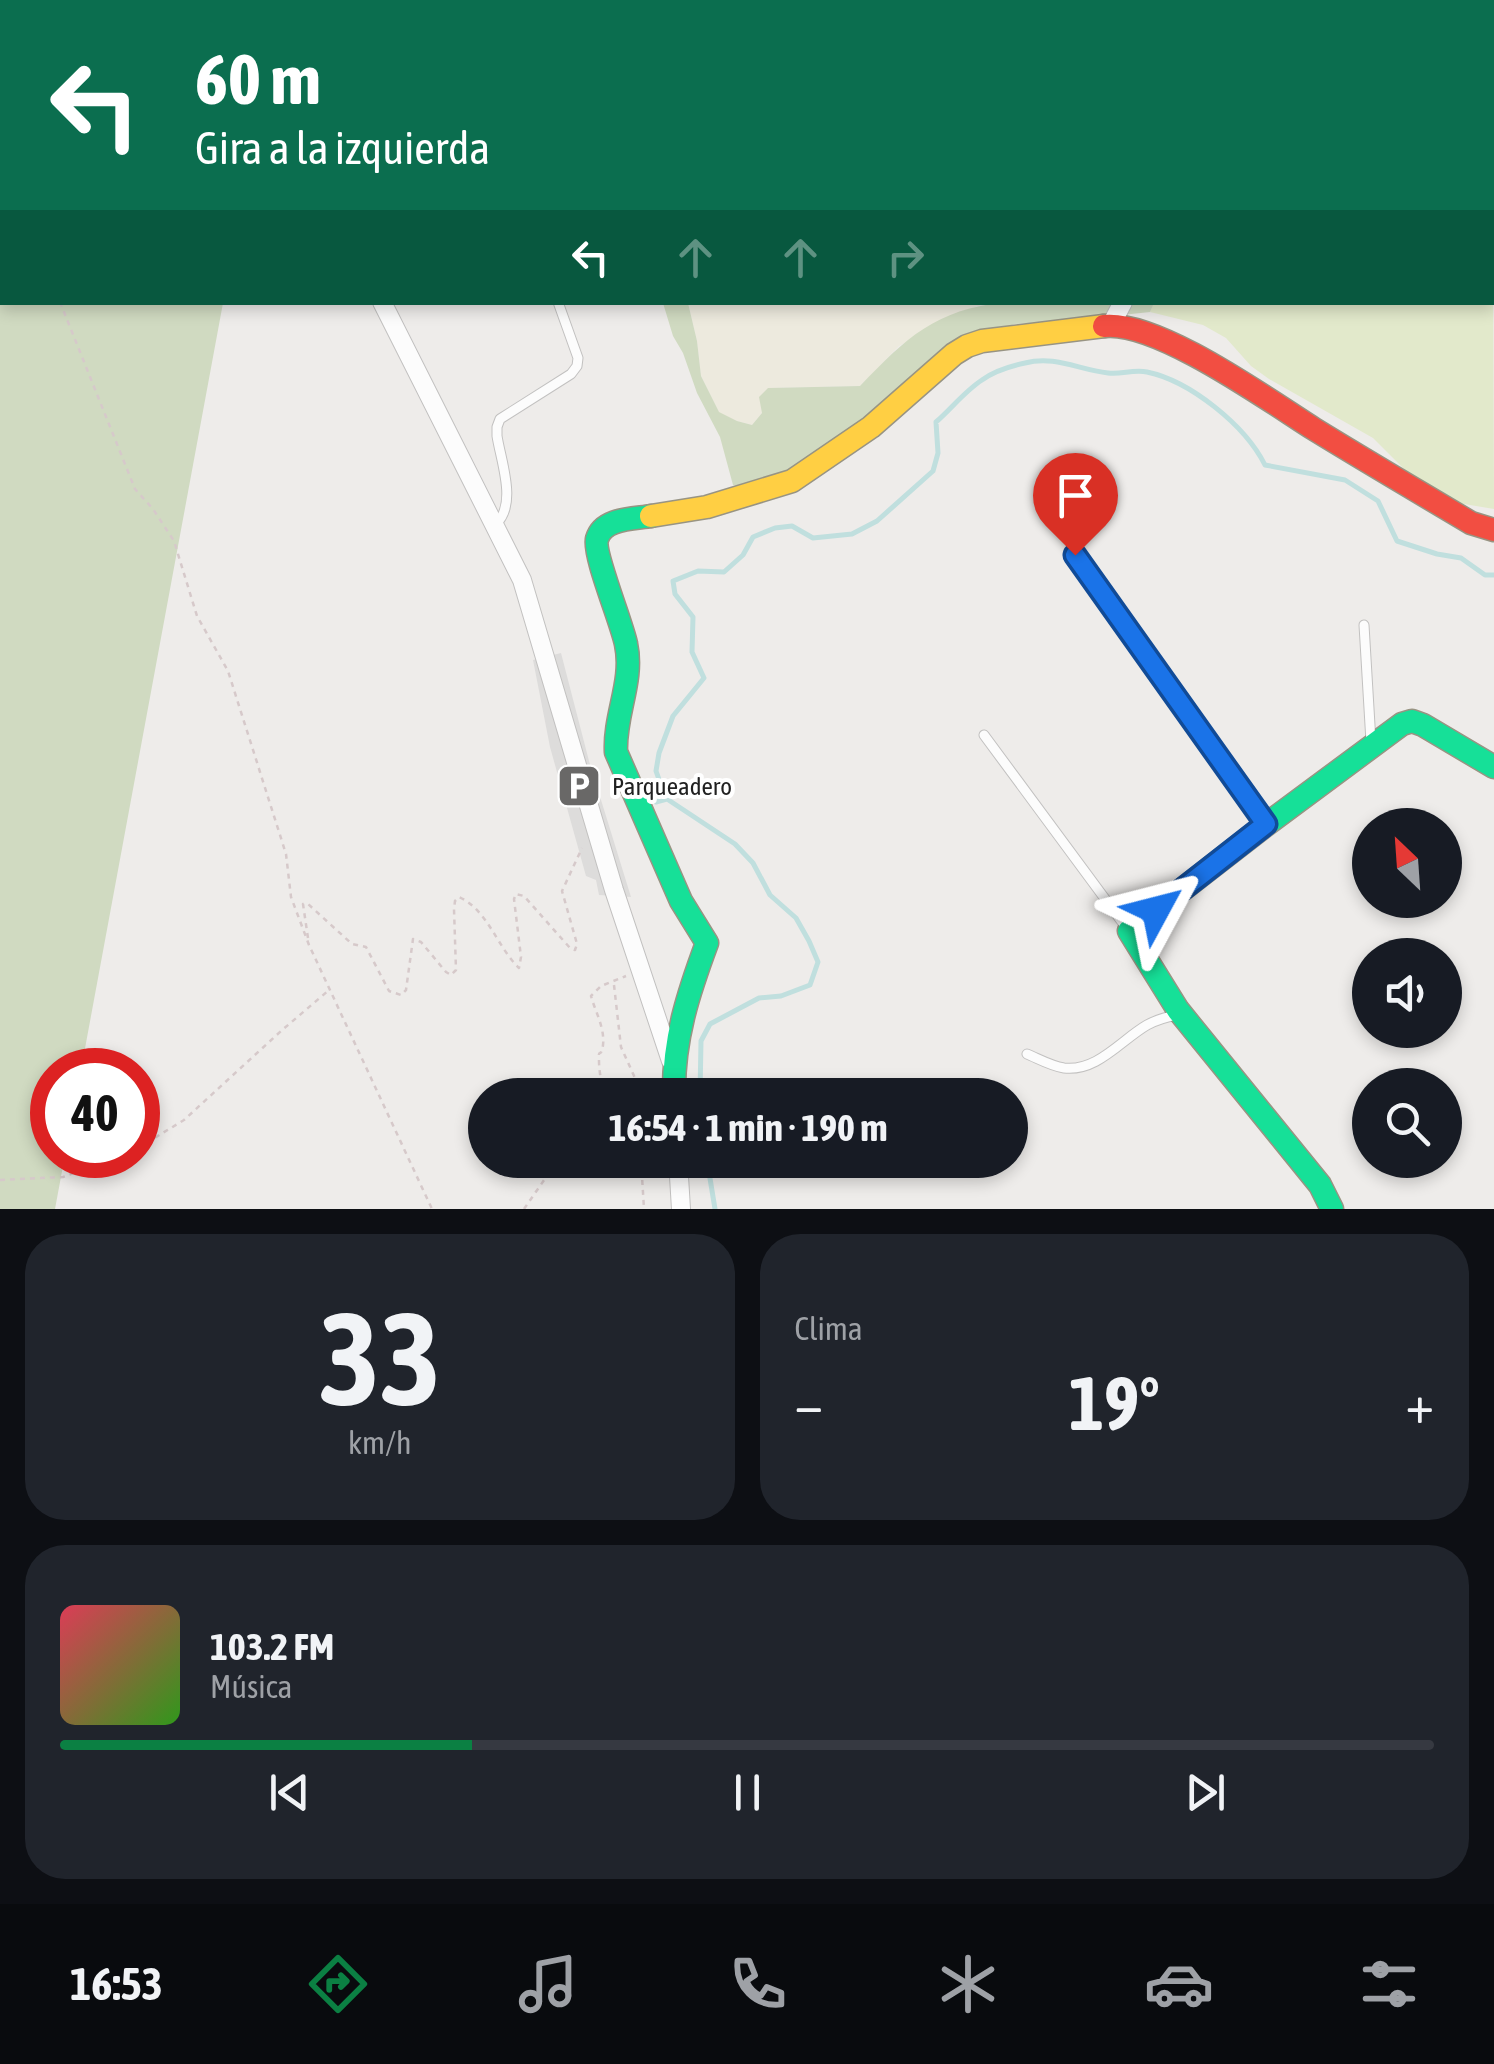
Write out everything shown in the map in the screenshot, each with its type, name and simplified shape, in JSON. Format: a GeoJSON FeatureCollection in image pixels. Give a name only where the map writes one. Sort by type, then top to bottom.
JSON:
{"type":"FeatureCollection","features":[{"type":"Feature","properties":{"kind":"street"},"geometry":{"type":"LineString","coordinates":[[384,305],[522,580],[594,822],[673,1065]]}},
{"type":"Feature","properties":{"kind":"street"},"geometry":{"type":"LineString","coordinates":[[1111,325],[1121,305]]}},
{"type":"Feature","properties":{"kind":"street"},"geometry":{"type":"LineString","coordinates":[[673,1078],[681,1010],[707,943],[682,901],[616,752],[613,733],[629,673],[630,654],[596,548],[596,538],[602,529],[614,522],[706,507],[792,481],[871,427],[967,346],[1111,325],[1148,334],[1236,378],[1471,523],[1494,530]]}},
{"type":"Feature","properties":{"kind":"street"},"geometry":{"type":"LineString","coordinates":[[1332,1209],[1320,1185],[1181,1014],[1129,931],[1402,724],[1412,721],[1423,725],[1494,767]]}},
{"type":"Feature","properties":{"kind":"street"},"geometry":{"type":"LineString","coordinates":[[679,1178],[681,1209]]}},
{"type":"Feature","properties":{"kind":"lane"},"geometry":{"type":"LineString","coordinates":[[495,525],[502,519],[508,498],[496,427],[500,419],[571,374],[577,366],[578,358],[559,305]]}},
{"type":"Feature","properties":{"kind":"lane"},"geometry":{"type":"LineString","coordinates":[[1075,555],[1266,824]]}},
{"type":"Feature","properties":{"kind":"lane"},"geometry":{"type":"LineString","coordinates":[[1364,625],[1372,746]]}},
{"type":"Feature","properties":{"kind":"lane"},"geometry":{"type":"LineString","coordinates":[[984,736],[1129,931]]}},
{"type":"Feature","properties":{"kind":"lane"},"geometry":{"type":"LineString","coordinates":[[1027,1054],[1052,1066],[1084,1066],[1146,1025],[1181,1014]]}},
{"type":"Feature","properties":{"kind":"path"},"geometry":{"type":"LineString","coordinates":[[61,305],[136,489],[174,541],[197,616],[228,671],[286,854],[291,897],[309,945],[432,1209]]}},
{"type":"Feature","properties":{"kind":"path"},"geometry":{"type":"LineString","coordinates":[[309,945],[303,904],[308,904],[352,944],[366,947],[389,990],[401,996],[406,990],[413,938],[446,972],[451,975],[456,970],[454,908],[459,897],[482,916],[518,968],[521,957],[516,894],[524,896],[576,950],[562,891],[594,822]]}},
{"type":"Feature","properties":{"kind":"path"},"geometry":{"type":"LineString","coordinates":[[602,1078],[598,1056],[603,1047],[600,1020],[591,996],[600,986],[640,968]]}},
{"type":"Feature","properties":{"kind":"path"},"geometry":{"type":"LineString","coordinates":[[614,982],[621,1047],[634,1078]]}},
{"type":"Feature","properties":{"kind":"path"},"geometry":{"type":"LineString","coordinates":[[160,1135],[184,1120],[330,989]]}},
{"type":"Feature","properties":{"kind":"path"},"geometry":{"type":"LineString","coordinates":[[0,1180],[42,1178]]}},
{"type":"Feature","properties":{"kind":"path"},"geometry":{"type":"LineString","coordinates":[[524,1209],[546,1178]]}},
{"type":"Feature","properties":{"kind":"path"},"geometry":{"type":"LineString","coordinates":[[643,1178],[644,1209]]}},
{"type":"Feature","properties":{"kind":"shaded area"},"geometry":{"type":"Polygon","coordinates":[[[688,305],[986,305],[977,306],[899,346],[860,386],[768,388],[762,413],[752,425],[719,413],[701,376],[688,305]]]}},
{"type":"Feature","properties":{"kind":"shaded area","name":"Parqueadero"},"geometry":{"type":"Polygon","coordinates":[[[561,653],[631,897],[599,895],[596,880],[586,876],[550,747],[533,660],[561,653]]]}},
{"type":"Feature","properties":{"kind":"green space"},"geometry":{"type":"Polygon","coordinates":[[[0,305],[223,305],[85,1048],[30,1048],[30,1178],[61,1178],[55,1209],[0,1209],[0,305]]]}},
{"type":"Feature","properties":{"kind":"green space"},"geometry":{"type":"Polygon","coordinates":[[[664,305],[688,305],[701,376],[719,412],[752,425],[762,413],[759,397],[768,388],[860,386],[924,329],[981,306],[1153,305],[1150,312],[1015,324],[997,330],[870,426],[754,489],[733,485],[720,437],[697,393],[664,305]]]}},
{"type":"Feature","properties":{"kind":"green space"},"geometry":{"type":"Polygon","coordinates":[[[1153,305],[1493,305],[1494,509],[1458,503],[1411,476],[1373,438],[1269,379],[1251,366],[1226,338],[1203,325],[1150,312],[1153,305]]]}},
{"type":"Feature","properties":{"kind":"waterway"},"geometry":{"type":"LineString","coordinates":[[700,1078],[701,1041],[710,1024],[759,998],[781,996],[810,985],[818,962],[796,918],[770,895],[753,863],[735,844],[667,799],[656,802],[654,797],[661,785],[656,771],[659,753],[673,716],[704,678],[692,652],[693,617],[675,594],[673,581],[698,571],[724,572],[743,555],[753,537],[775,528],[792,526],[813,538],[852,534],[877,521],[933,471],[938,453],[936,422],[982,380],[1036,361],[1164,377],[1198,395],[1230,420],[1265,465],[1345,480],[1378,501],[1397,541],[1461,558],[1485,575],[1494,575]]}},
{"type":"Feature","properties":{"kind":"waterway"},"geometry":{"type":"LineString","coordinates":[[710,1178],[715,1209]]}},
{"type":"Feature","properties":{"kind":"traffic: fast"},"geometry":{"type":"LineString","coordinates":[[651,516],[605,527],[597,547],[628,658],[616,752],[681,901],[707,943],[683,1018],[675,1078]]}},
{"type":"Feature","properties":{"kind":"traffic: fast"},"geometry":{"type":"LineString","coordinates":[[1332,1209],[1320,1185],[1178,1010],[1129,931],[1402,724],[1412,721],[1423,725],[1494,767]]}},
{"type":"Feature","properties":{"kind":"traffic: slow"},"geometry":{"type":"LineString","coordinates":[[651,516],[707,507],[792,481],[871,427],[967,346],[1104,326]]}},
{"type":"Feature","properties":{"kind":"traffic: jam"},"geometry":{"type":"LineString","coordinates":[[1104,326],[1153,335],[1182,348],[1471,523],[1494,530]]}},
{"type":"Feature","properties":{"kind":"place","name":"Parqueadero"},"geometry":{"type":"Point","coordinates":[579,786]}},
{"type":"Feature","properties":{"kind":"route"},"geometry":{"type":"LineString","coordinates":[[1075,555],[1266,824],[1156,910]]}}]}
